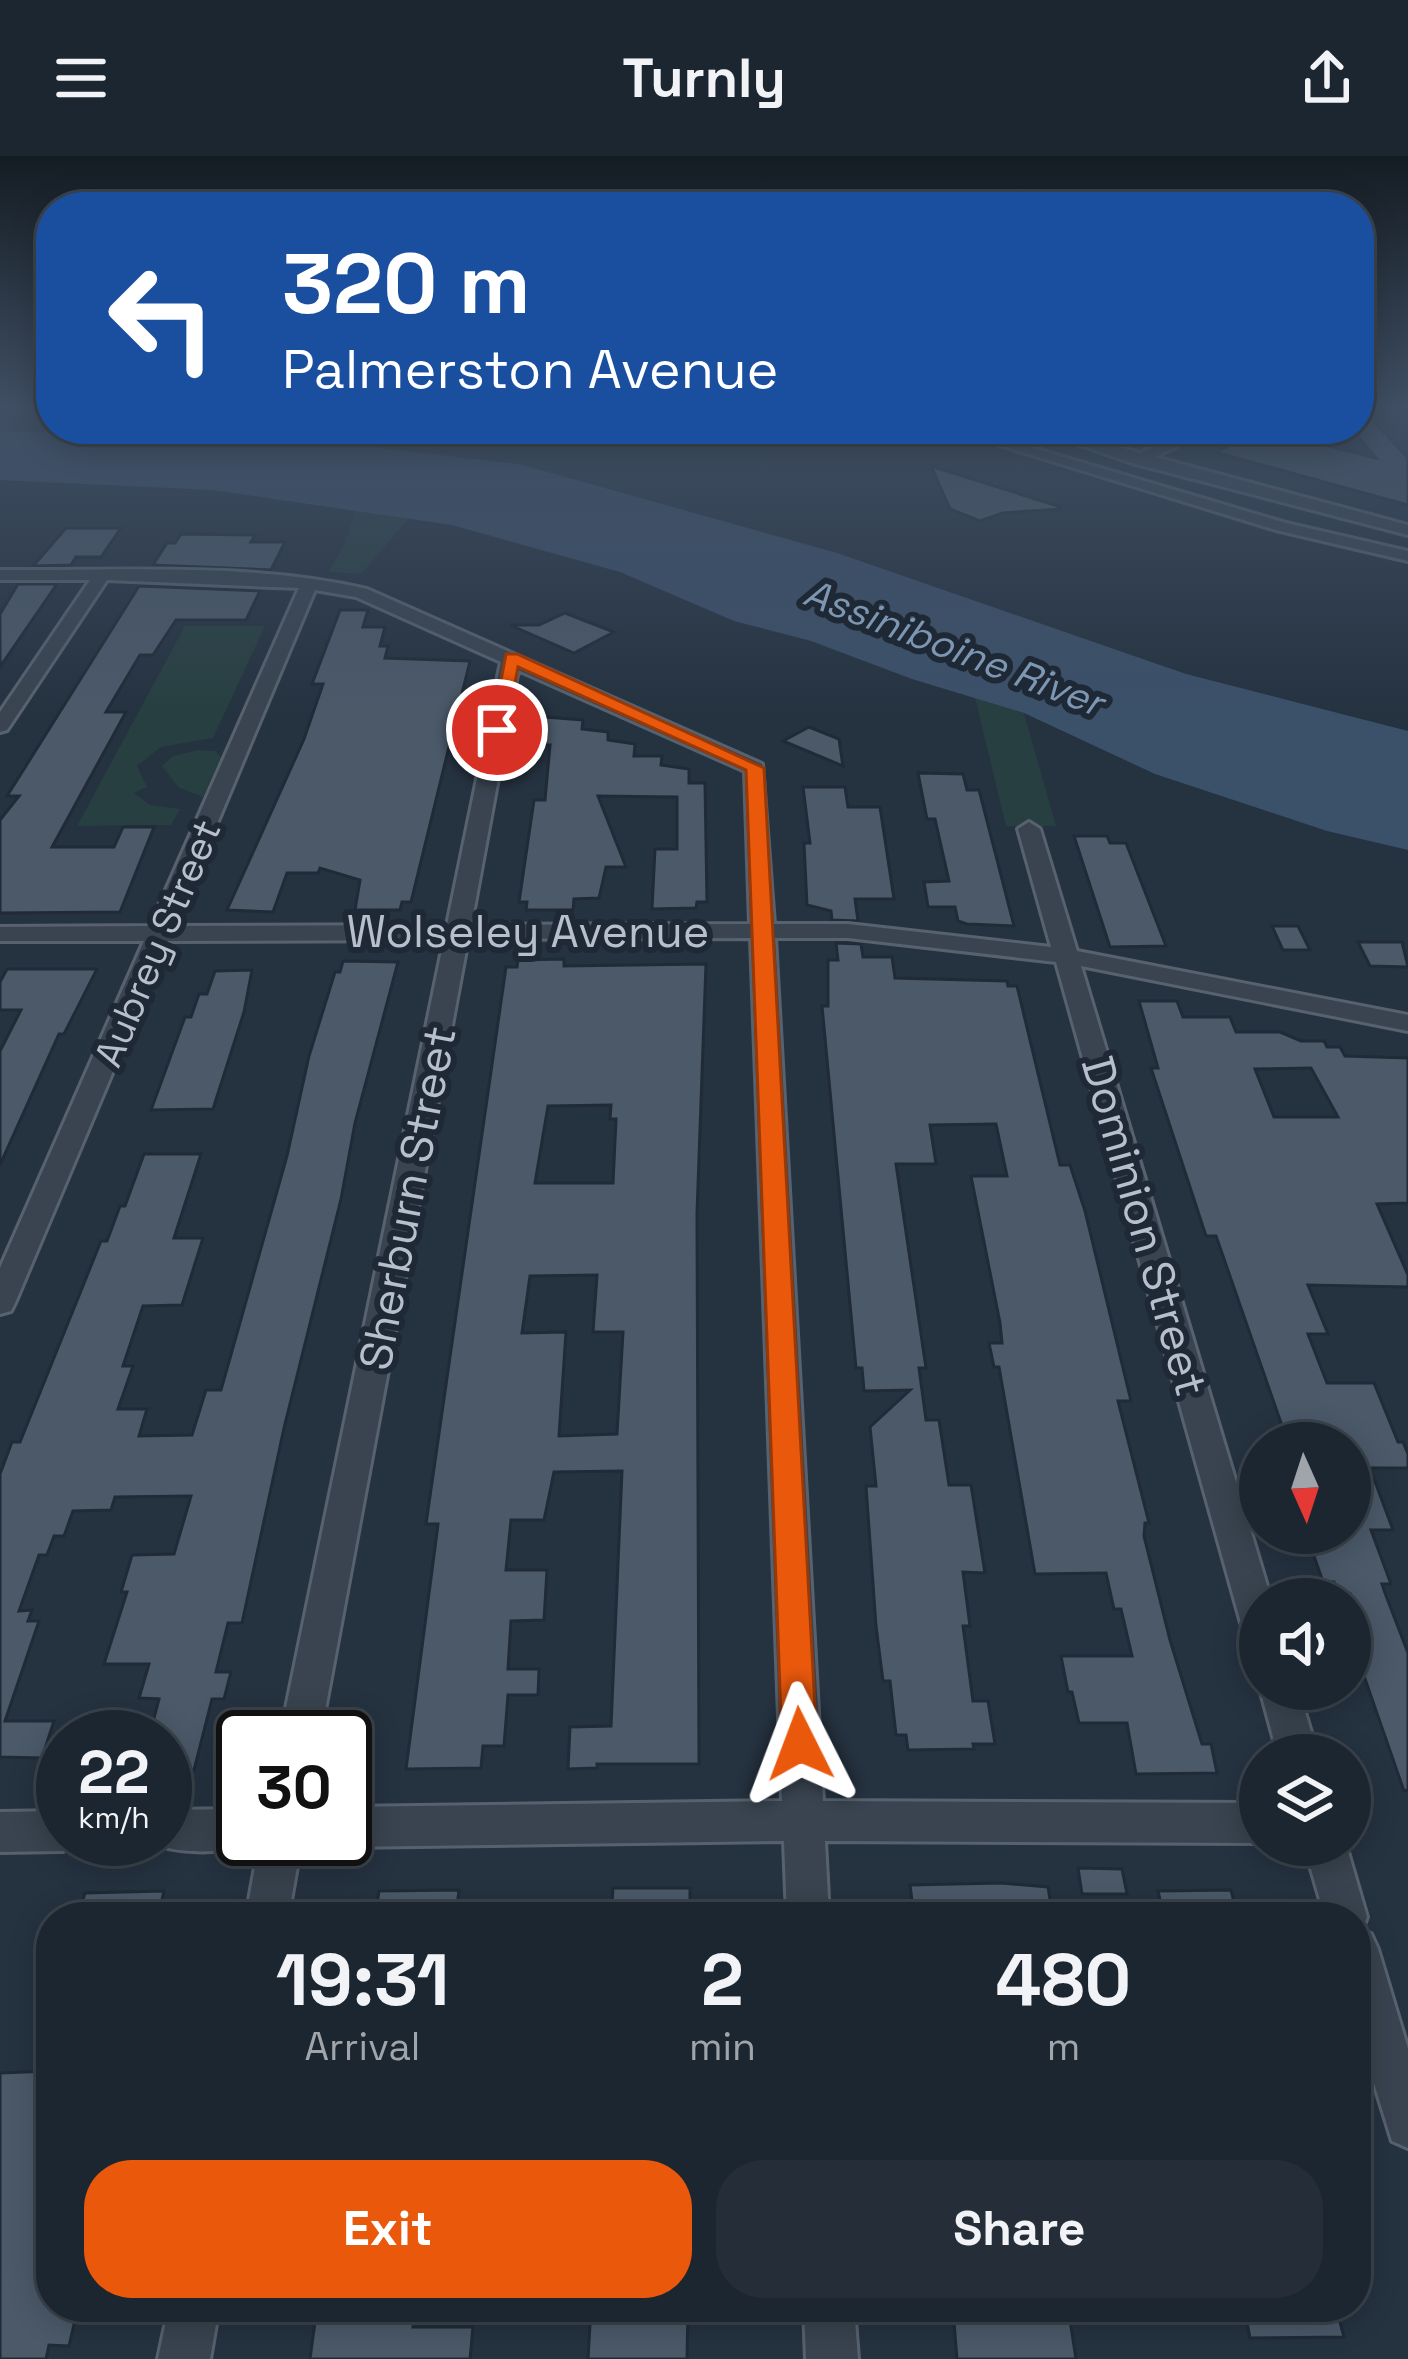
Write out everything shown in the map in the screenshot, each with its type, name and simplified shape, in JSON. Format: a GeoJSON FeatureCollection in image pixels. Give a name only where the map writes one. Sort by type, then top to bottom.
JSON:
{"type":"FeatureCollection","features":[{"type":"Feature","properties":{"kind":"street"},"geometry":{"type":"LineString","coordinates":[[1217,508],[1408,556]]}},
{"type":"Feature","properties":{"kind":"street"},"geometry":{"type":"LineString","coordinates":[[1326,508],[1408,530]]}},
{"type":"Feature","properties":{"kind":"street"},"geometry":{"type":"LineString","coordinates":[[0,575],[251,576],[361,592],[755,768],[807,1902]]}},
{"type":"Feature","properties":{"kind":"street"},"geometry":{"type":"LineString","coordinates":[[0,726],[100,577]]}},
{"type":"Feature","properties":{"kind":"street","name":"Aubrey Street"},"geometry":{"type":"LineString","coordinates":[[0,1303],[310,582]]}},
{"type":"Feature","properties":{"kind":"street","name":"Sherburn Street"},"geometry":{"type":"LineString","coordinates":[[306,1710],[512,658]]}},
{"type":"Feature","properties":{"kind":"street","name":"Dominion Street"},"geometry":{"type":"LineString","coordinates":[[1029,829],[1247,1578]]}},
{"type":"Feature","properties":{"kind":"street","name":"Wolseley Avenue"},"geometry":{"type":"LineString","coordinates":[[0,934],[761,931],[919,936],[1228,983],[1408,1023]]}},
{"type":"Feature","properties":{"kind":"street"},"geometry":{"type":"LineString","coordinates":[[372,1827],[803,1820],[1239,1823]]}},
{"type":"Feature","properties":{"kind":"street"},"geometry":{"type":"LineString","coordinates":[[0,1832],[36,1831]]}},
{"type":"Feature","properties":{"kind":"street"},"geometry":{"type":"LineString","coordinates":[[270,1902],[276,1866]]}},
{"type":"Feature","properties":{"kind":"street"},"geometry":{"type":"LineString","coordinates":[[1331,1866],[1342,1902]]}},
{"type":"Feature","properties":{"kind":"street"},"geometry":{"type":"LineString","coordinates":[[1371,2000],[1408,2125]]}},
{"type":"Feature","properties":{"kind":"street"},"geometry":{"type":"LineString","coordinates":[[184,2359],[191,2322]]}},
{"type":"Feature","properties":{"kind":"street"},"geometry":{"type":"LineString","coordinates":[[830,2322],[832,2359]]}},
{"type":"Feature","properties":{"kind":"green space"},"geometry":{"type":"Polygon","coordinates":[[[356,508],[410,517],[361,574],[328,572],[344,546],[356,508]]]}},
{"type":"Feature","properties":{"kind":"green space"},"geometry":{"type":"Polygon","coordinates":[[[185,626],[265,626],[213,738],[161,747],[137,766],[147,787],[134,793],[150,805],[180,809],[171,825],[77,826],[185,626]]]}},
{"type":"Feature","properties":{"kind":"green space"},"geometry":{"type":"Polygon","coordinates":[[[975,698],[1024,713],[1056,826],[1006,826],[975,698]]]}},
{"type":"Feature","properties":{"kind":"green space"},"geometry":{"type":"Polygon","coordinates":[[[215,751],[221,757],[203,797],[178,787],[162,766],[173,756],[215,751]]]}},
{"type":"Feature","properties":{"kind":"water","name":"Assiniboine River"},"geometry":{"type":"Polygon","coordinates":[[[335,508],[676,508],[837,553],[1186,674],[1408,731],[1408,850],[1327,831],[1155,774],[1024,713],[912,679],[811,641],[734,621],[620,572],[452,525],[335,508]]]}},
{"type":"Feature","properties":{"kind":"building"},"geometry":{"type":"Polygon","coordinates":[[[1061,508],[1003,513],[980,521],[950,509],[1061,508]]]}},
{"type":"Feature","properties":{"kind":"building"},"geometry":{"type":"Polygon","coordinates":[[[66,528],[121,528],[101,557],[76,557],[71,565],[33,566],[66,528]]]}},
{"type":"Feature","properties":{"kind":"building"},"geometry":{"type":"Polygon","coordinates":[[[181,534],[255,535],[251,542],[285,542],[271,570],[153,565],[167,543],[175,543],[181,534]]]}},
{"type":"Feature","properties":{"kind":"building"},"geometry":{"type":"Polygon","coordinates":[[[18,584],[57,584],[0,667],[0,614],[18,584]]]}},
{"type":"Feature","properties":{"kind":"building"},"geometry":{"type":"Polygon","coordinates":[[[139,586],[260,591],[246,620],[176,620],[153,655],[140,655],[106,712],[126,712],[52,847],[114,847],[123,827],[154,827],[120,912],[0,913],[0,820],[19,796],[7,796],[139,586]]]}},
{"type":"Feature","properties":{"kind":"building"},"geometry":{"type":"Polygon","coordinates":[[[340,610],[368,610],[363,627],[385,627],[380,646],[388,646],[385,658],[470,661],[411,902],[402,902],[400,910],[355,910],[360,880],[320,868],[318,873],[287,873],[273,912],[227,910],[304,739],[323,684],[312,684],[340,610]]]}},
{"type":"Feature","properties":{"kind":"building"},"geometry":{"type":"Polygon","coordinates":[[[565,613],[614,632],[574,653],[510,625],[539,625],[565,613]]]}},
{"type":"Feature","properties":{"kind":"building"},"geometry":{"type":"Polygon","coordinates":[[[545,717],[583,720],[582,729],[608,732],[608,740],[635,744],[634,756],[662,756],[661,765],[689,769],[689,783],[705,783],[707,902],[697,902],[696,908],[652,909],[655,849],[677,849],[677,797],[598,796],[626,867],[606,867],[599,898],[574,899],[573,910],[526,910],[527,902],[519,902],[534,800],[545,800],[550,745],[541,745],[545,717]]]}},
{"type":"Feature","properties":{"kind":"building"},"geometry":{"type":"Polygon","coordinates":[[[809,727],[839,739],[843,766],[783,741],[809,727]]]}},
{"type":"Feature","properties":{"kind":"building"},"geometry":{"type":"Polygon","coordinates":[[[918,773],[963,774],[967,790],[979,790],[1014,926],[967,924],[958,921],[955,907],[928,907],[924,882],[949,881],[935,819],[927,819],[918,773]]]}},
{"type":"Feature","properties":{"kind":"building"},"geometry":{"type":"Polygon","coordinates":[[[803,787],[845,787],[848,807],[880,807],[894,899],[855,899],[858,921],[832,920],[831,911],[807,905],[804,843],[810,843],[803,787]]]}},
{"type":"Feature","properties":{"kind":"building"},"geometry":{"type":"Polygon","coordinates":[[[1074,836],[1107,836],[1110,843],[1126,843],[1166,946],[1110,947],[1074,836]]]}},
{"type":"Feature","properties":{"kind":"building"},"geometry":{"type":"Polygon","coordinates":[[[1272,926],[1298,926],[1310,950],[1283,950],[1272,926]]]}},
{"type":"Feature","properties":{"kind":"building"},"geometry":{"type":"Polygon","coordinates":[[[1358,942],[1402,942],[1408,967],[1370,966],[1358,942]]]}},
{"type":"Feature","properties":{"kind":"building"},"geometry":{"type":"Polygon","coordinates":[[[836,943],[861,944],[863,957],[892,957],[895,978],[1007,981],[1008,986],[1017,986],[1060,1165],[1070,1165],[1085,1211],[1131,1401],[1118,1401],[1149,1523],[1145,1523],[1144,1536],[1170,1640],[1202,1744],[1211,1744],[1217,1773],[1136,1774],[1127,1723],[1079,1723],[1072,1692],[1068,1692],[1061,1656],[1132,1656],[1106,1573],[1035,1574],[999,1367],[994,1367],[989,1343],[1002,1343],[1000,1323],[971,1176],[1007,1176],[996,1124],[930,1125],[936,1164],[896,1164],[926,1368],[919,1368],[926,1420],[939,1420],[949,1485],[971,1485],[985,1573],[963,1572],[970,1626],[963,1626],[973,1701],[988,1701],[995,1744],[908,1750],[906,1735],[896,1735],[890,1681],[883,1681],[876,1626],[866,1486],[876,1486],[870,1427],[910,1390],[864,1391],[862,1368],[856,1368],[822,1006],[828,1006],[828,960],[838,960],[836,943]]]}},
{"type":"Feature","properties":{"kind":"building"},"geometry":{"type":"Polygon","coordinates":[[[564,959],[564,966],[706,964],[697,1213],[699,1764],[597,1764],[597,1768],[568,1769],[570,1727],[611,1726],[622,1471],[554,1472],[544,1520],[511,1520],[506,1570],[547,1570],[544,1620],[511,1621],[508,1669],[539,1669],[538,1695],[508,1695],[504,1746],[483,1746],[481,1768],[406,1769],[438,1524],[426,1524],[506,967],[517,967],[518,960],[564,959]],[[611,1105],[548,1106],[535,1183],[613,1183],[616,1119],[610,1119],[611,1105]],[[597,1275],[530,1276],[522,1333],[566,1332],[559,1436],[617,1434],[623,1332],[593,1332],[597,1275]]]}},
{"type":"Feature","properties":{"kind":"building"},"geometry":{"type":"Polygon","coordinates":[[[343,961],[398,962],[355,1123],[242,1623],[228,1623],[216,1672],[231,1672],[224,1699],[212,1699],[194,1770],[192,1710],[156,1710],[159,1699],[139,1698],[149,1664],[104,1664],[127,1592],[121,1592],[132,1555],[174,1554],[191,1496],[115,1497],[111,1510],[73,1511],[64,1536],[54,1536],[47,1555],[39,1555],[19,1611],[32,1610],[28,1621],[39,1621],[5,1721],[36,1721],[36,1758],[0,1757],[0,1474],[12,1442],[20,1442],[101,1241],[107,1241],[120,1206],[125,1206],[144,1154],[201,1154],[174,1238],[203,1238],[182,1305],[143,1306],[123,1366],[133,1366],[118,1409],[147,1409],[139,1436],[192,1435],[206,1390],[221,1390],[287,1156],[309,1056],[335,972],[340,972],[343,961]]]}},
{"type":"Feature","properties":{"kind":"building"},"geometry":{"type":"Polygon","coordinates":[[[7,969],[97,969],[64,1034],[59,1034],[0,1165],[0,1051],[21,1010],[0,1010],[0,982],[7,969]]]}},
{"type":"Feature","properties":{"kind":"building"},"geometry":{"type":"Polygon","coordinates":[[[252,970],[244,1012],[213,1109],[151,1110],[185,1017],[191,1017],[199,994],[207,994],[215,971],[252,970]]]}},
{"type":"Feature","properties":{"kind":"building"},"geometry":{"type":"Polygon","coordinates":[[[1139,1001],[1177,1001],[1183,1017],[1230,1017],[1236,1032],[1280,1032],[1301,1041],[1324,1041],[1327,1047],[1340,1047],[1345,1056],[1408,1058],[1408,1203],[1377,1204],[1408,1275],[1408,1287],[1308,1285],[1328,1334],[1308,1334],[1327,1383],[1374,1383],[1398,1442],[1403,1442],[1408,1454],[1408,1468],[1371,1468],[1371,1422],[1281,1422],[1216,1236],[1206,1236],[1151,1068],[1158,1068],[1139,1001]],[[1311,1068],[1255,1069],[1274,1117],[1338,1117],[1311,1068]]]}},
{"type":"Feature","properties":{"kind":"building"},"geometry":{"type":"Polygon","coordinates":[[[1371,1471],[1393,1530],[1371,1530],[1371,1471]]]}},
{"type":"Feature","properties":{"kind":"building"},"geometry":{"type":"Polygon","coordinates":[[[1371,1530],[1391,1584],[1382,1584],[1408,1653],[1408,1790],[1404,1791],[1371,1696],[1371,1578],[1322,1578],[1313,1554],[1371,1554],[1371,1530]]]}},
{"type":"Feature","properties":{"kind":"building"},"geometry":{"type":"Polygon","coordinates":[[[1078,1868],[1122,1869],[1127,1894],[1082,1894],[1078,1868]]]}},
{"type":"Feature","properties":{"kind":"building"},"geometry":{"type":"Polygon","coordinates":[[[910,1885],[1048,1887],[1050,1902],[912,1902],[910,1885]]]}},
{"type":"Feature","properties":{"kind":"building"},"geometry":{"type":"Polygon","coordinates":[[[613,1888],[690,1888],[690,1902],[612,1902],[613,1888]]]}},
{"type":"Feature","properties":{"kind":"building"},"geometry":{"type":"Polygon","coordinates":[[[459,1890],[458,1902],[377,1902],[379,1891],[459,1890]]]}},
{"type":"Feature","properties":{"kind":"building"},"geometry":{"type":"Polygon","coordinates":[[[1231,1890],[1234,1902],[1161,1902],[1158,1891],[1231,1890]]]}},
{"type":"Feature","properties":{"kind":"building"},"geometry":{"type":"Polygon","coordinates":[[[164,1891],[161,1902],[82,1902],[85,1893],[164,1891]]]}},
{"type":"Feature","properties":{"kind":"building"},"geometry":{"type":"Polygon","coordinates":[[[36,2072],[36,2322],[75,2322],[69,2346],[49,2345],[46,2359],[0,2359],[0,2073],[36,2072]]]}},
{"type":"Feature","properties":{"kind":"building"},"geometry":{"type":"Polygon","coordinates":[[[315,2322],[473,2327],[470,2359],[310,2359],[315,2322]]]}},
{"type":"Feature","properties":{"kind":"building"},"geometry":{"type":"Polygon","coordinates":[[[590,2322],[688,2322],[687,2359],[588,2359],[590,2322]]]}},
{"type":"Feature","properties":{"kind":"building"},"geometry":{"type":"Polygon","coordinates":[[[954,2322],[1070,2322],[1076,2359],[957,2359],[954,2322]]]}},
{"type":"Feature","properties":{"kind":"building"},"geometry":{"type":"Polygon","coordinates":[[[1247,2322],[1340,2322],[1344,2337],[1250,2338],[1247,2322]]]}},
{"type":"Feature","properties":{"kind":"route"},"geometry":{"type":"LineString","coordinates":[[497,730],[512,658],[755,768],[800,1744]]}}]}
